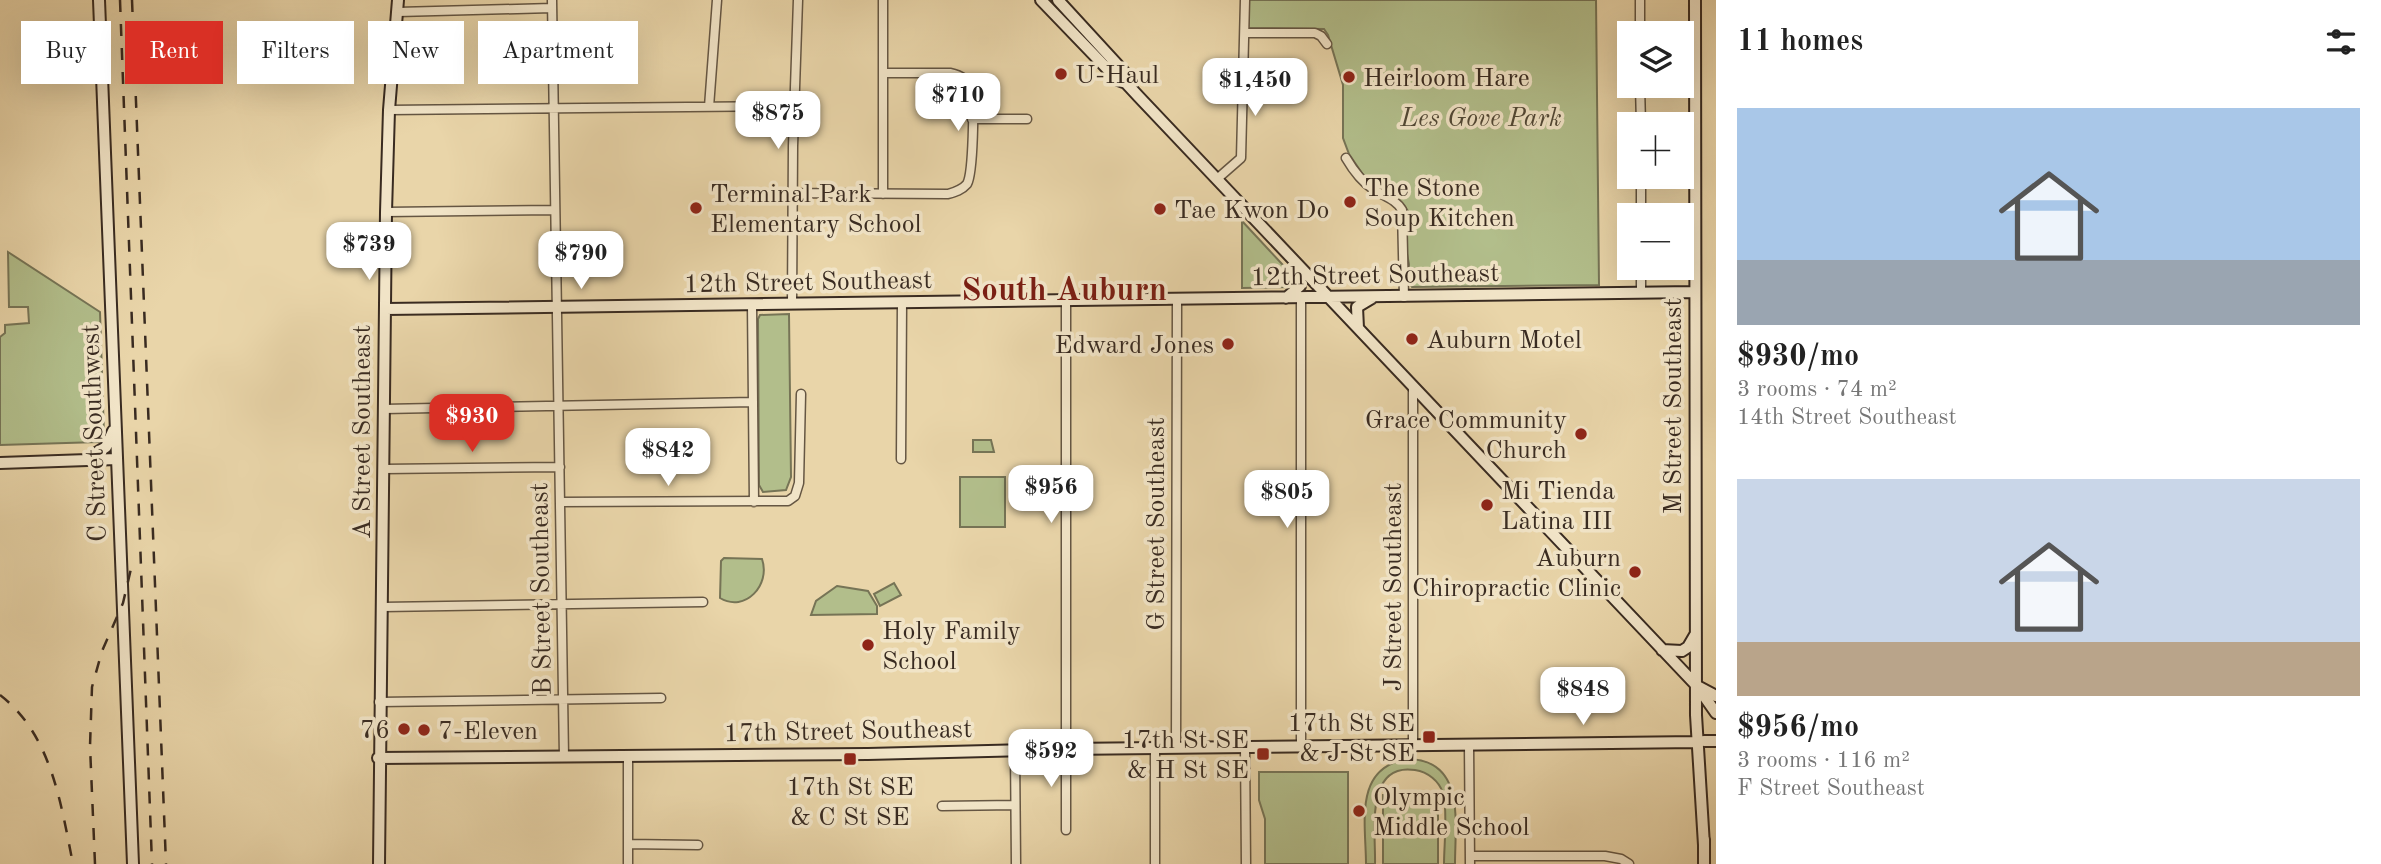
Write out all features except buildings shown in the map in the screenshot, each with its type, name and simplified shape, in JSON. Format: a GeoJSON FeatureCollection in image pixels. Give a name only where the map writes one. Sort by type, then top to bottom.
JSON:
{"type":"FeatureCollection","features":[{"type":"Feature","properties":{"kind":"main road","name":"C Street Southwest"},"geometry":{"type":"LineString","coordinates":[[99,0],[133,864]]}},
{"type":"Feature","properties":{"kind":"main road","name":"A Street Southeast"},"geometry":{"type":"LineString","coordinates":[[379,864],[386,212],[389,110],[398,0]]}},
{"type":"Feature","properties":{"kind":"main road"},"geometry":{"type":"LineString","coordinates":[[1041,0],[1118,80],[1126,83],[1413,386],[1697,686],[1716,713]]}},
{"type":"Feature","properties":{"kind":"main road"},"geometry":{"type":"LineString","coordinates":[[1058,0],[1125,73],[1126,83]]}},
{"type":"Feature","properties":{"kind":"main road","name":"M Street Southeast"},"geometry":{"type":"LineString","coordinates":[[1695,0],[1697,686],[1706,821],[1704,864]]}},
{"type":"Feature","properties":{"kind":"main road"},"geometry":{"type":"LineString","coordinates":[[1286,298],[1300,286],[1301,269]]}},
{"type":"Feature","properties":{"kind":"main road","name":"12th Street Southeast"},"geometry":{"type":"LineString","coordinates":[[385,309],[1694,292]]}},
{"type":"Feature","properties":{"kind":"main road"},"geometry":{"type":"LineString","coordinates":[[1358,328],[1357,307],[1374,297]]}},
{"type":"Feature","properties":{"kind":"main road"},"geometry":{"type":"LineString","coordinates":[[77,460],[104,449],[111,438],[116,418]]}},
{"type":"Feature","properties":{"kind":"main road"},"geometry":{"type":"LineString","coordinates":[[0,463],[117,459]]}},
{"type":"Feature","properties":{"kind":"main road"},"geometry":{"type":"LineString","coordinates":[[1662,650],[1682,652],[1697,633]]}},
{"type":"Feature","properties":{"kind":"main road"},"geometry":{"type":"LineString","coordinates":[[1697,686],[1716,696]]}},
{"type":"Feature","properties":{"kind":"main road","name":"17th Street Southeast"},"geometry":{"type":"LineString","coordinates":[[379,758],[1716,741]]}},
{"type":"Feature","properties":{"kind":"street"},"geometry":{"type":"LineString","coordinates":[[709,107],[717,0]]}},
{"type":"Feature","properties":{"kind":"street"},"geometry":{"type":"LineString","coordinates":[[792,304],[798,0]]}},
{"type":"Feature","properties":{"kind":"street"},"geometry":{"type":"LineString","coordinates":[[883,0],[883,194]]}},
{"type":"Feature","properties":{"kind":"street"},"geometry":{"type":"LineString","coordinates":[[1216,179],[1241,158],[1245,0]]}},
{"type":"Feature","properties":{"kind":"street"},"geometry":{"type":"LineString","coordinates":[[1640,0],[1640,21]]}},
{"type":"Feature","properties":{"kind":"street"},"geometry":{"type":"LineString","coordinates":[[398,12],[552,4]]}},
{"type":"Feature","properties":{"kind":"street","name":"B Street Southeast"},"geometry":{"type":"LineString","coordinates":[[552,4],[564,757]]}},
{"type":"Feature","properties":{"kind":"street"},"geometry":{"type":"LineString","coordinates":[[1245,33],[1315,33],[1327,44]]}},
{"type":"Feature","properties":{"kind":"street"},"geometry":{"type":"LineString","coordinates":[[793,193],[950,194],[966,185],[972,168],[972,93],[965,79],[950,73],[883,73]]}},
{"type":"Feature","properties":{"kind":"street"},"geometry":{"type":"LineString","coordinates":[[389,110],[794,106]]}},
{"type":"Feature","properties":{"kind":"street"},"geometry":{"type":"LineString","coordinates":[[972,119],[1027,119]]}},
{"type":"Feature","properties":{"kind":"street"},"geometry":{"type":"LineString","coordinates":[[1346,158],[1360,178],[1397,204],[1402,211],[1404,297]]}},
{"type":"Feature","properties":{"kind":"street"},"geometry":{"type":"LineString","coordinates":[[386,212],[554,210]]}},
{"type":"Feature","properties":{"kind":"street"},"geometry":{"type":"LineString","coordinates":[[1641,280],[1641,293]]}},
{"type":"Feature","properties":{"kind":"street"},"geometry":{"type":"LineString","coordinates":[[1301,298],[1301,746]]}},
{"type":"Feature","properties":{"kind":"street","name":"G Street Southeast"},"geometry":{"type":"LineString","coordinates":[[1175,747],[1177,300]]}},
{"type":"Feature","properties":{"kind":"street"},"geometry":{"type":"LineString","coordinates":[[1066,301],[1066,830]]}},
{"type":"Feature","properties":{"kind":"street"},"geometry":{"type":"LineString","coordinates":[[901,459],[902,303]]}},
{"type":"Feature","properties":{"kind":"street"},"geometry":{"type":"LineString","coordinates":[[752,305],[754,502]]}},
{"type":"Feature","properties":{"kind":"street","name":"J Street Southeast"},"geometry":{"type":"LineString","coordinates":[[1413,386],[1413,746]]}},
{"type":"Feature","properties":{"kind":"street"},"geometry":{"type":"LineString","coordinates":[[561,502],[775,502],[792,499],[798,488],[800,472],[801,394]]}},
{"type":"Feature","properties":{"kind":"street"},"geometry":{"type":"LineString","coordinates":[[384,409],[752,402]]}},
{"type":"Feature","properties":{"kind":"street"},"geometry":{"type":"LineString","coordinates":[[384,469],[560,467]]}},
{"type":"Feature","properties":{"kind":"street"},"geometry":{"type":"LineString","coordinates":[[383,607],[704,603]]}},
{"type":"Feature","properties":{"kind":"street"},"geometry":{"type":"LineString","coordinates":[[379,702],[661,698]]}},
{"type":"Feature","properties":{"kind":"street"},"geometry":{"type":"LineString","coordinates":[[1469,744],[1470,860],[1605,856],[1621,859],[1629,864]]}},
{"type":"Feature","properties":{"kind":"street"},"geometry":{"type":"LineString","coordinates":[[1155,747],[1155,864]]}},
{"type":"Feature","properties":{"kind":"street"},"geometry":{"type":"LineString","coordinates":[[1245,747],[1246,864]]}},
{"type":"Feature","properties":{"kind":"street"},"geometry":{"type":"LineString","coordinates":[[1015,750],[1016,864]]}},
{"type":"Feature","properties":{"kind":"street"},"geometry":{"type":"LineString","coordinates":[[628,756],[628,864]]}},
{"type":"Feature","properties":{"kind":"street"},"geometry":{"type":"LineString","coordinates":[[942,806],[1015,805]]}},
{"type":"Feature","properties":{"kind":"street"},"geometry":{"type":"LineString","coordinates":[[628,844],[698,845]]}},
{"type":"Feature","properties":{"kind":"green space","name":"Les Gove Park"},"geometry":{"type":"Polygon","coordinates":[[[1245,0],[1596,0],[1599,285],[1412,287],[1409,283],[1405,232],[1409,224],[1408,211],[1396,197],[1387,195],[1368,182],[1349,154],[1343,138],[1343,85],[1328,35],[1324,29],[1245,28],[1245,0]]]}},
{"type":"Feature","properties":{"kind":"green space"},"geometry":{"type":"Polygon","coordinates":[[[1242,221],[1295,278],[1295,284],[1291,287],[1242,288],[1242,221]]]}},
{"type":"Feature","properties":{"kind":"green space"},"geometry":{"type":"Polygon","coordinates":[[[8,252],[100,312],[104,436],[99,442],[0,445],[0,337],[5,333],[5,325],[29,323],[28,307],[9,307],[8,252]]]}},
{"type":"Feature","properties":{"kind":"green space"},"geometry":{"type":"Polygon","coordinates":[[[789,314],[791,477],[786,490],[763,492],[759,485],[758,319],[760,315],[789,314]]]}},
{"type":"Feature","properties":{"kind":"green space"},"geometry":{"type":"Polygon","coordinates":[[[973,440],[991,440],[994,452],[973,452],[973,440]]]}},
{"type":"Feature","properties":{"kind":"green space"},"geometry":{"type":"Polygon","coordinates":[[[960,477],[1005,477],[1005,527],[960,527],[960,477]]]}},
{"type":"Feature","properties":{"kind":"green space"},"geometry":{"type":"Polygon","coordinates":[[[724,558],[762,559],[763,578],[754,594],[747,599],[729,602],[720,598],[721,561],[724,558]]]}},
{"type":"Feature","properties":{"kind":"green space"},"geometry":{"type":"Polygon","coordinates":[[[894,583],[901,595],[880,606],[874,594],[894,583]]]}},
{"type":"Feature","properties":{"kind":"green space"},"geometry":{"type":"Polygon","coordinates":[[[837,586],[868,591],[877,606],[877,614],[811,615],[816,601],[837,586]]]}},
{"type":"Feature","properties":{"kind":"green space"},"geometry":{"type":"Polygon","coordinates":[[[1407,759],[1426,762],[1439,770],[1448,781],[1455,813],[1455,864],[1444,864],[1445,808],[1441,789],[1429,775],[1415,770],[1399,771],[1387,777],[1380,788],[1376,803],[1375,864],[1366,864],[1365,816],[1370,786],[1378,774],[1390,764],[1407,759]]]}},
{"type":"Feature","properties":{"kind":"green space"},"geometry":{"type":"Polygon","coordinates":[[[1259,772],[1348,772],[1348,864],[1265,864],[1265,819],[1259,800],[1259,772]]]}},
{"type":"Feature","properties":{"kind":"green space"},"geometry":{"type":"Polygon","coordinates":[[[1383,795],[1438,795],[1438,864],[1383,864],[1383,795]]]}},
{"type":"Feature","properties":{"kind":"railway"},"geometry":{"type":"LineString","coordinates":[[120,0],[152,864]]}},
{"type":"Feature","properties":{"kind":"railway"},"geometry":{"type":"LineString","coordinates":[[132,0],[166,864]]}},
{"type":"Feature","properties":{"kind":"railway"},"geometry":{"type":"LineString","coordinates":[[95,864],[90,746],[92,687],[102,651],[123,603],[133,560]]}},
{"type":"Feature","properties":{"kind":"railway"},"geometry":{"type":"LineString","coordinates":[[0,695],[18,711],[43,750],[52,772],[73,864]]}},
{"type":"Feature","properties":{"kind":"place","name":"U-Haul"},"geometry":{"type":"Point","coordinates":[1061,74]}},
{"type":"Feature","properties":{"kind":"place","name":"Heirloom Hare"},"geometry":{"type":"Point","coordinates":[1349,77]}},
{"type":"Feature","properties":{"kind":"place","name":"The Stone Soup Kitchen"},"geometry":{"type":"Point","coordinates":[1350,202]}},
{"type":"Feature","properties":{"kind":"place","name":"Terminal Park Elementary School"},"geometry":{"type":"Point","coordinates":[696,208]}},
{"type":"Feature","properties":{"kind":"place","name":"Tae Kwon Do"},"geometry":{"type":"Point","coordinates":[1160,209]}},
{"type":"Feature","properties":{"kind":"place","name":"Auburn Motel"},"geometry":{"type":"Point","coordinates":[1412,339]}},
{"type":"Feature","properties":{"kind":"place","name":"Edward Jones"},"geometry":{"type":"Point","coordinates":[1228,344]}},
{"type":"Feature","properties":{"kind":"place","name":"Grace Community Church"},"geometry":{"type":"Point","coordinates":[1581,434]}},
{"type":"Feature","properties":{"kind":"place","name":"Mi Tienda Latina III"},"geometry":{"type":"Point","coordinates":[1487,505]}},
{"type":"Feature","properties":{"kind":"place","name":"Auburn Chiropractic Clinic"},"geometry":{"type":"Point","coordinates":[1635,572]}},
{"type":"Feature","properties":{"kind":"place","name":"Holy Family School"},"geometry":{"type":"Point","coordinates":[868,645]}},
{"type":"Feature","properties":{"kind":"place","name":"76"},"geometry":{"type":"Point","coordinates":[404,729]}},
{"type":"Feature","properties":{"kind":"place","name":"7-Eleven"},"geometry":{"type":"Point","coordinates":[424,730]}},
{"type":"Feature","properties":{"kind":"place","name":"17th St SE & J St SE"},"geometry":{"type":"Point","coordinates":[1429,737]}},
{"type":"Feature","properties":{"kind":"place","name":"17th St SE & H St SE"},"geometry":{"type":"Point","coordinates":[1263,754]}},
{"type":"Feature","properties":{"kind":"place","name":"17th St SE & C St SE"},"geometry":{"type":"Point","coordinates":[850,759]}},
{"type":"Feature","properties":{"kind":"place","name":"Olympic Middle School"},"geometry":{"type":"Point","coordinates":[1359,811]}},
{"type":"Feature","properties":{"kind":"district","name":"South Auburn"},"geometry":{"type":"Point","coordinates":[1064,288]}}]}
